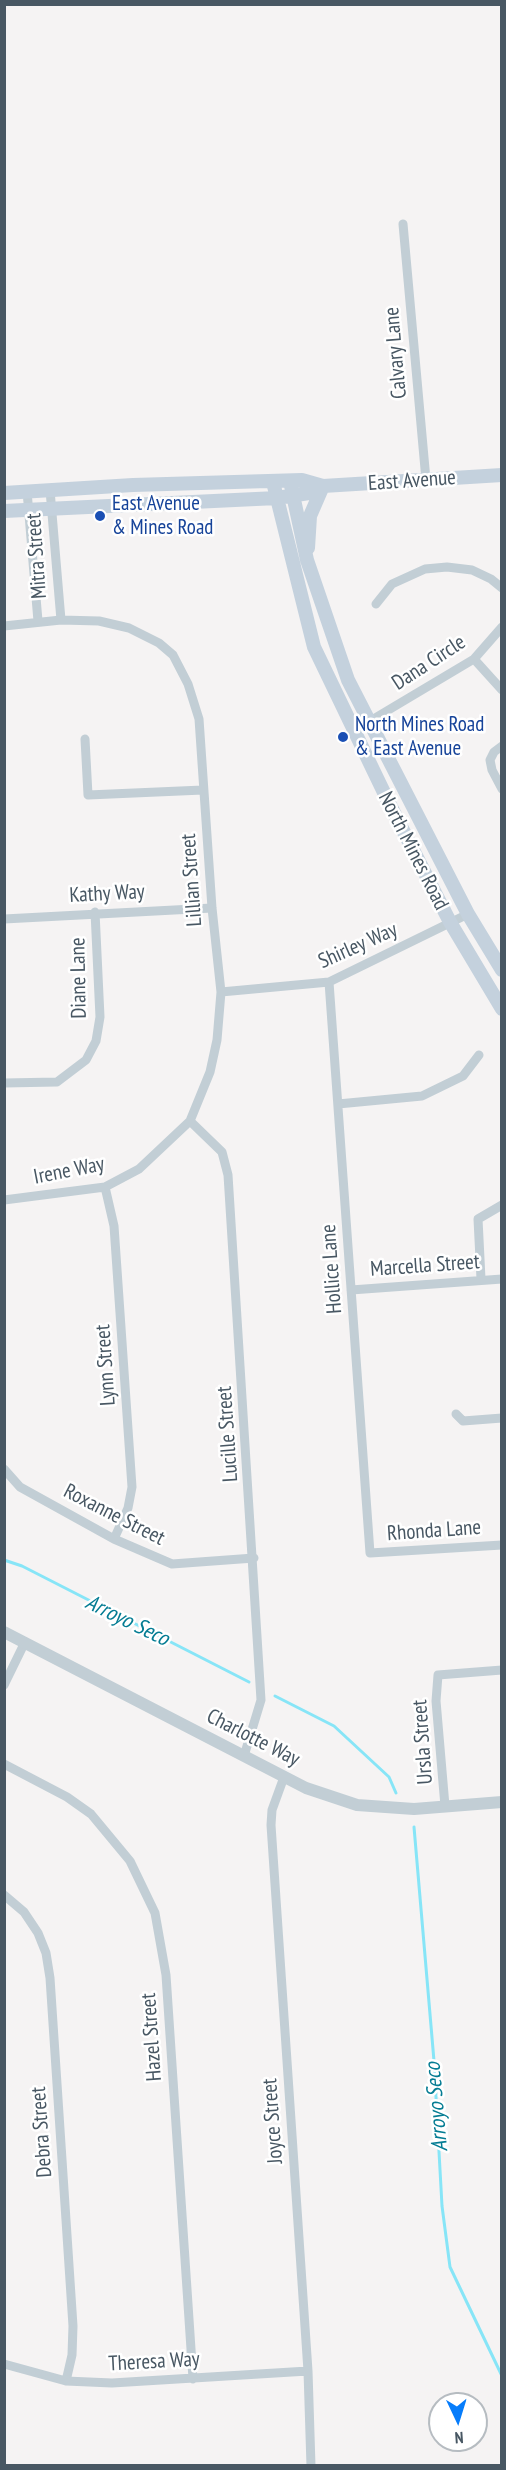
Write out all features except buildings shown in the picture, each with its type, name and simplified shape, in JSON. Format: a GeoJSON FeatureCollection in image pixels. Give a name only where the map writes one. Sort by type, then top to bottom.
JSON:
{"type":"FeatureCollection","features":[{"type":"Feature","properties":{"kind":"main road","name":"East Avenue"},"geometry":{"type":"LineString","coordinates":[[4,511],[292,497],[323,486],[501,475]]}},
{"type":"Feature","properties":{"kind":"main road","name":"East Avenue"},"geometry":{"type":"LineString","coordinates":[[4,493],[133,485],[307,480],[323,486]]}},
{"type":"Feature","properties":{"kind":"main road","name":"North Mines Road"},"geometry":{"type":"LineString","coordinates":[[290,481],[307,560],[344,671],[468,914],[501,970]]}},
{"type":"Feature","properties":{"kind":"main road","name":"North Mines Road"},"geometry":{"type":"LineString","coordinates":[[273,482],[313,641],[352,730],[450,922],[501,1009]]}},
{"type":"Feature","properties":{"kind":"main road"},"geometry":{"type":"LineString","coordinates":[[307,560],[310,516],[323,486]]}},
{"type":"Feature","properties":{"kind":"main road"},"geometry":{"type":"LineString","coordinates":[[313,641],[325,652],[354,714],[370,721]]}},
{"type":"Feature","properties":{"kind":"street","name":"Calvary Lane"},"geometry":{"type":"LineString","coordinates":[[403,224],[426,480]]}},
{"type":"Feature","properties":{"kind":"street","name":"Mitra Street"},"geometry":{"type":"LineString","coordinates":[[50,490],[61,620]]}},
{"type":"Feature","properties":{"kind":"street","name":"Mitra Street"},"geometry":{"type":"LineString","coordinates":[[27,492],[38,621]]}},
{"type":"Feature","properties":{"kind":"street"},"geometry":{"type":"LineString","coordinates":[[376,604],[392,584],[424,569],[447,567],[472,570],[490,579],[501,588]]}},
{"type":"Feature","properties":{"kind":"street"},"geometry":{"type":"LineString","coordinates":[[4,626],[61,620]]}},
{"type":"Feature","properties":{"kind":"street","name":"Lillian Street"},"geometry":{"type":"LineString","coordinates":[[61,620],[99,621],[129,628],[159,643],[172,655],[188,684],[200,719],[212,908],[220,992],[217,1040],[210,1072],[190,1121]]}},
{"type":"Feature","properties":{"kind":"street","name":"Dana Circle"},"geometry":{"type":"LineString","coordinates":[[370,721],[474,660],[501,627]]}},
{"type":"Feature","properties":{"kind":"street"},"geometry":{"type":"LineString","coordinates":[[474,660],[501,690]]}},
{"type":"Feature","properties":{"kind":"street"},"geometry":{"type":"LineString","coordinates":[[86,739],[88,795],[204,789]]}},
{"type":"Feature","properties":{"kind":"street"},"geometry":{"type":"LineString","coordinates":[[501,746],[490,760],[501,789]]}},
{"type":"Feature","properties":{"kind":"street","name":"Kathy Way"},"geometry":{"type":"LineString","coordinates":[[4,919],[95,912],[212,908]]}},
{"type":"Feature","properties":{"kind":"street","name":"Diane Lane"},"geometry":{"type":"LineString","coordinates":[[4,1083],[57,1082],[86,1060],[96,1041],[100,1017],[95,912]]}},
{"type":"Feature","properties":{"kind":"street","name":"Shirley Way"},"geometry":{"type":"LineString","coordinates":[[220,992],[328,982],[468,914]]}},
{"type":"Feature","properties":{"kind":"street","name":"Hollice Lane"},"geometry":{"type":"LineString","coordinates":[[328,982],[370,1553]]}},
{"type":"Feature","properties":{"kind":"street"},"geometry":{"type":"LineString","coordinates":[[338,1104],[422,1096],[463,1076],[479,1055]]}},
{"type":"Feature","properties":{"kind":"street","name":"Irene Way"},"geometry":{"type":"LineString","coordinates":[[4,1200],[105,1187],[139,1169],[190,1121]]}},
{"type":"Feature","properties":{"kind":"street","name":"Lucille Street"},"geometry":{"type":"LineString","coordinates":[[190,1121],[222,1152],[228,1175],[254,1558],[261,1700],[244,1756]]}},
{"type":"Feature","properties":{"kind":"street","name":"Lynn Street"},"geometry":{"type":"LineString","coordinates":[[105,1187],[114,1226],[132,1487],[128,1508],[114,1539]]}},
{"type":"Feature","properties":{"kind":"street"},"geometry":{"type":"LineString","coordinates":[[482,1279],[478,1219],[501,1204]]}},
{"type":"Feature","properties":{"kind":"street","name":"Marcella Street"},"geometry":{"type":"LineString","coordinates":[[351,1290],[482,1279],[501,1280]]}},
{"type":"Feature","properties":{"kind":"street"},"geometry":{"type":"LineString","coordinates":[[456,1414],[463,1421],[501,1418]]}},
{"type":"Feature","properties":{"kind":"street","name":"Roxanne Street"},"geometry":{"type":"LineString","coordinates":[[4,1469],[20,1487],[114,1539],[172,1564],[254,1558]]}},
{"type":"Feature","properties":{"kind":"street","name":"Rhonda Lane"},"geometry":{"type":"LineString","coordinates":[[370,1553],[501,1545]]}},
{"type":"Feature","properties":{"kind":"street","name":"Charlotte Way"},"geometry":{"type":"LineString","coordinates":[[4,1632],[306,1788],[357,1805],[414,1809],[501,1802]]}},
{"type":"Feature","properties":{"kind":"street"},"geometry":{"type":"LineString","coordinates":[[4,1685],[26,1642]]}},
{"type":"Feature","properties":{"kind":"street","name":"Ursla Street"},"geometry":{"type":"LineString","coordinates":[[445,1806],[436,1701],[438,1675],[501,1670]]}},
{"type":"Feature","properties":{"kind":"street","name":"Hazel Street"},"geometry":{"type":"LineString","coordinates":[[4,1764],[68,1797],[91,1814],[130,1861],[155,1913],[166,1975],[192,2379]]}},
{"type":"Feature","properties":{"kind":"street","name":"Joyce Street"},"geometry":{"type":"LineString","coordinates":[[284,1777],[272,1810],[271,1825],[308,2371],[311,2466]]}},
{"type":"Feature","properties":{"kind":"street","name":"Debra Street"},"geometry":{"type":"LineString","coordinates":[[4,1895],[24,1912],[38,1933],[46,1953],[50,1978],[73,2326],[72,2355],[66,2381]]}},
{"type":"Feature","properties":{"kind":"street","name":"Theresa Way"},"geometry":{"type":"LineString","coordinates":[[4,2364],[66,2381],[112,2383],[308,2371]]}},
{"type":"Feature","properties":{"kind":"waterway","name":"Arroyo Seco"},"geometry":{"type":"LineString","coordinates":[[4,1560],[22,1566],[249,1682]]}},
{"type":"Feature","properties":{"kind":"waterway","name":"Arroyo Seco"},"geometry":{"type":"LineString","coordinates":[[275,1696],[334,1726],[389,1777],[396,1793]]}},
{"type":"Feature","properties":{"kind":"waterway","name":"Arroyo Seco"},"geometry":{"type":"LineString","coordinates":[[414,1827],[434,2061],[442,2206],[450,2267],[502,2376]]}},
{"type":"Feature","properties":{"kind":"place","name":"East Avenue & Mines Road"},"geometry":{"type":"Point","coordinates":[100,516]}},
{"type":"Feature","properties":{"kind":"place","name":"North Mines Road & East Avenue"},"geometry":{"type":"Point","coordinates":[343,737]}}]}
